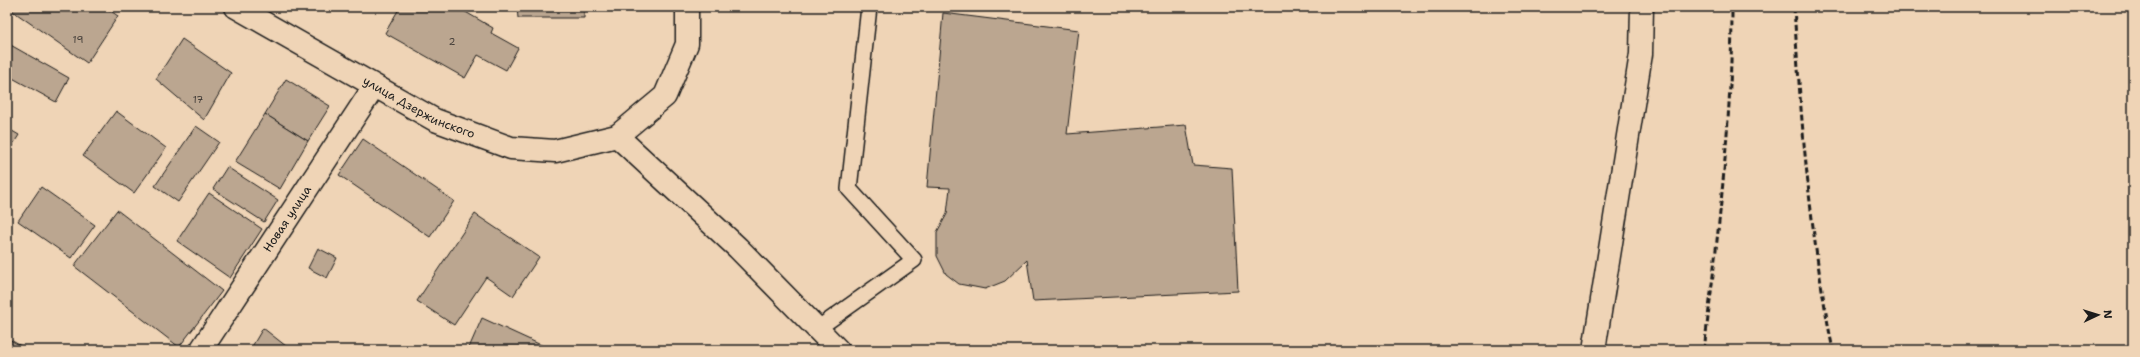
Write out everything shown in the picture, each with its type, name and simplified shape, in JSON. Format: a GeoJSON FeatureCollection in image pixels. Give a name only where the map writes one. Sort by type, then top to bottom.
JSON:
{"type":"FeatureCollection","features":[{"type":"Feature","properties":{"kind":"street","name":"улица Дзержинского"},"geometry":{"type":"LineString","coordinates":[[236,7],[374,87],[435,120],[511,148],[555,151],[617,136]]}},
{"type":"Feature","properties":{"kind":"street"},"geometry":{"type":"LineString","coordinates":[[687,7],[687,44],[665,96],[617,136],[738,248],[838,350]]}},
{"type":"Feature","properties":{"kind":"street"},"geometry":{"type":"LineString","coordinates":[[1594,350],[1641,54],[1642,7]]}},
{"type":"Feature","properties":{"kind":"street","name":"Новая улица"},"geometry":{"type":"LineString","coordinates":[[201,350],[374,87]]}},
{"type":"Feature","properties":{"kind":"lane"},"geometry":{"type":"LineString","coordinates":[[817,329],[914,260],[849,189],[869,7]]}},
{"type":"Feature","properties":{"kind":"building"},"geometry":{"type":"Polygon","coordinates":[[[7,7],[105,7],[118,16],[87,63],[7,7]]]}},
{"type":"Feature","properties":{"kind":"building"},"geometry":{"type":"Polygon","coordinates":[[[400,7],[457,7],[493,28],[491,33],[518,48],[506,70],[478,55],[465,78],[385,33],[400,7]]]}},
{"type":"Feature","properties":{"kind":"building"},"geometry":{"type":"Polygon","coordinates":[[[517,7],[584,7],[584,18],[518,18],[517,7]]]}},
{"type":"Feature","properties":{"kind":"building"},"geometry":{"type":"Polygon","coordinates":[[[943,13],[1079,30],[1067,134],[1186,125],[1193,165],[1232,168],[1238,291],[1033,301],[1027,260],[1005,281],[985,289],[959,284],[946,274],[937,256],[937,232],[947,214],[950,188],[927,187],[943,13]]]}},
{"type":"Feature","properties":{"kind":"building"},"geometry":{"type":"Polygon","coordinates":[[[182,39],[231,73],[204,120],[156,79],[182,39]]]}},
{"type":"Feature","properties":{"kind":"building"},"geometry":{"type":"Polygon","coordinates":[[[7,43],[69,78],[56,102],[7,75],[7,43]]]}},
{"type":"Feature","properties":{"kind":"building"},"geometry":{"type":"Polygon","coordinates":[[[286,79],[330,106],[308,141],[265,114],[286,79]]]}},
{"type":"Feature","properties":{"kind":"building"},"geometry":{"type":"Polygon","coordinates":[[[116,111],[166,148],[134,193],[83,156],[116,111]]]}},
{"type":"Feature","properties":{"kind":"building"},"geometry":{"type":"Polygon","coordinates":[[[265,114],[308,141],[280,189],[235,162],[265,114]]]}},
{"type":"Feature","properties":{"kind":"building"},"geometry":{"type":"Polygon","coordinates":[[[196,126],[219,142],[178,202],[155,186],[196,126]]]}},
{"type":"Feature","properties":{"kind":"building"},"geometry":{"type":"Polygon","coordinates":[[[7,128],[19,135],[7,154],[7,128]]]}},
{"type":"Feature","properties":{"kind":"building"},"geometry":{"type":"Polygon","coordinates":[[[363,139],[454,201],[430,237],[339,175],[363,139]]]}},
{"type":"Feature","properties":{"kind":"building"},"geometry":{"type":"Polygon","coordinates":[[[227,167],[278,200],[264,222],[213,189],[227,167]]]}},
{"type":"Feature","properties":{"kind":"building"},"geometry":{"type":"Polygon","coordinates":[[[41,187],[95,225],[71,258],[18,221],[41,187]]]}},
{"type":"Feature","properties":{"kind":"building"},"geometry":{"type":"Polygon","coordinates":[[[209,193],[262,229],[230,278],[177,241],[209,193]]]}},
{"type":"Feature","properties":{"kind":"building"},"geometry":{"type":"Polygon","coordinates":[[[117,210],[222,291],[179,347],[74,266],[117,210]]]}},
{"type":"Feature","properties":{"kind":"building"},"geometry":{"type":"Polygon","coordinates":[[[475,214],[539,257],[513,296],[486,277],[454,325],[417,301],[475,214]]]}},
{"type":"Feature","properties":{"kind":"building"},"geometry":{"type":"Polygon","coordinates":[[[318,248],[337,258],[327,278],[308,268],[318,248]]]}},
{"type":"Feature","properties":{"kind":"building"},"geometry":{"type":"Polygon","coordinates":[[[482,318],[552,350],[468,350],[482,318]]]}},
{"type":"Feature","properties":{"kind":"building"},"geometry":{"type":"Polygon","coordinates":[[[263,328],[291,350],[250,350],[263,328]]]}},
{"type":"Feature","properties":{"kind":"building"},"geometry":{"type":"Polygon","coordinates":[[[7,338],[28,350],[7,350],[7,338]]]}},
{"type":"Feature","properties":{"kind":"railway"},"geometry":{"type":"LineString","coordinates":[[1704,350],[1719,222],[1727,136],[1730,93],[1732,7]]}},
{"type":"Feature","properties":{"kind":"railway"},"geometry":{"type":"LineString","coordinates":[[1794,7],[1803,136],[1812,222],[1833,350]]}}]}
